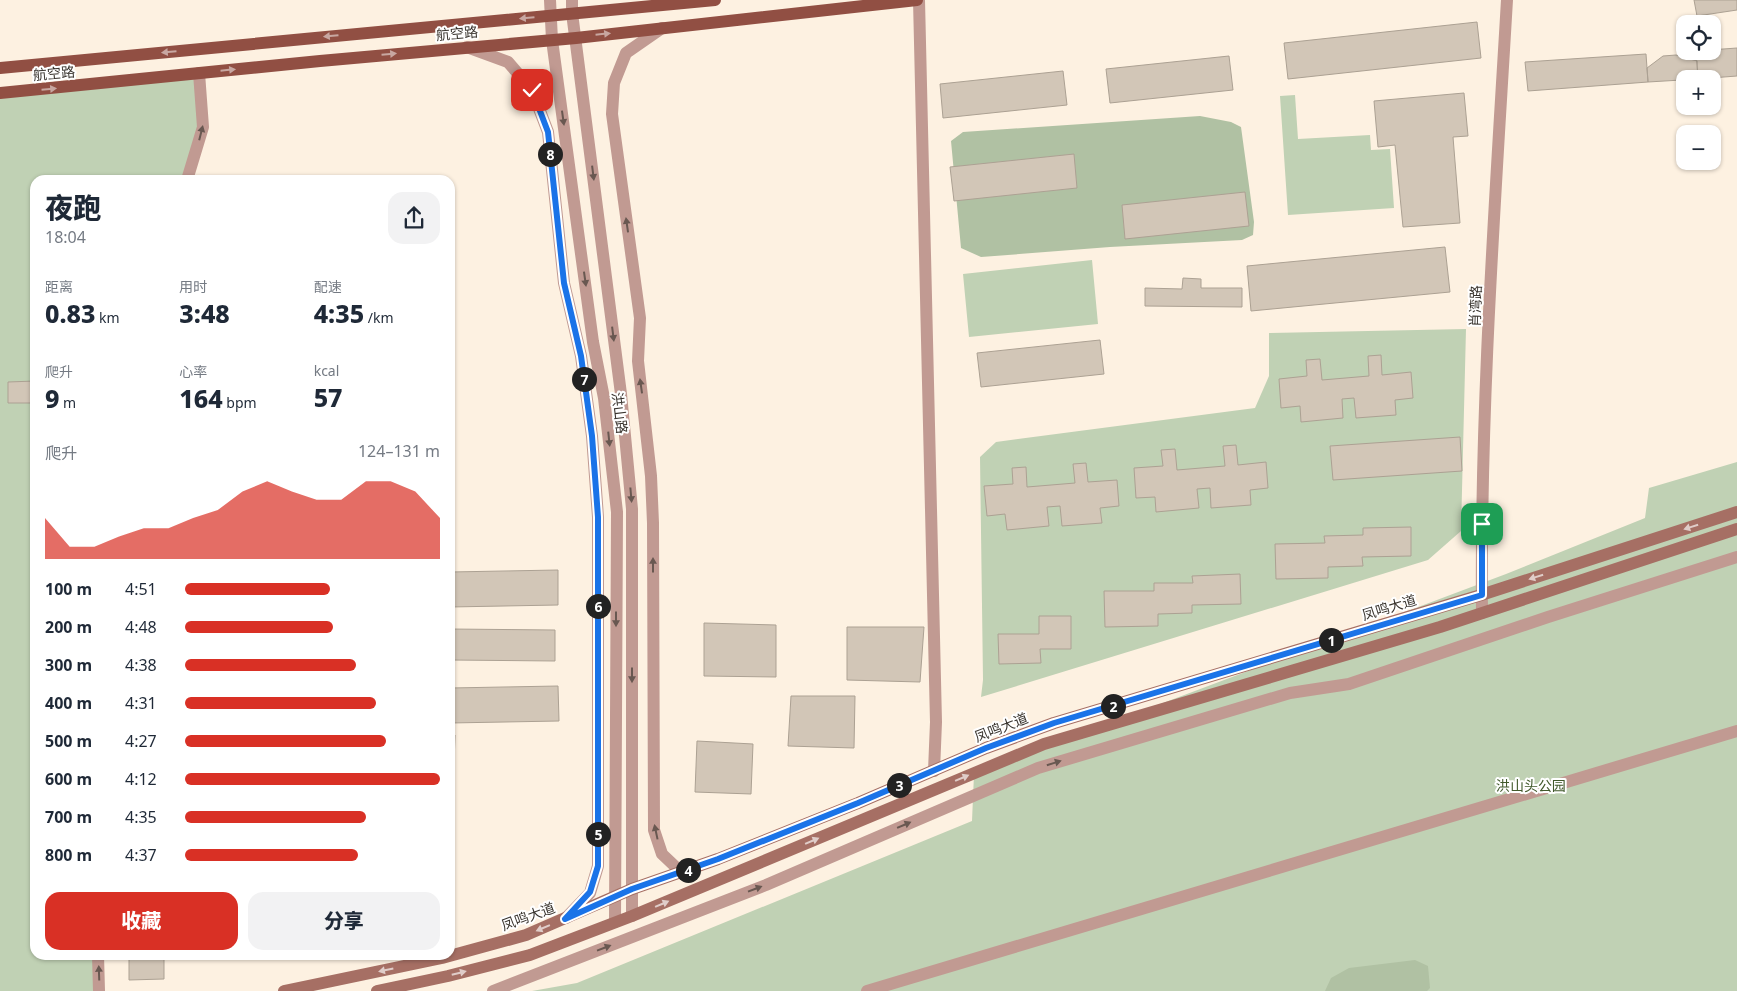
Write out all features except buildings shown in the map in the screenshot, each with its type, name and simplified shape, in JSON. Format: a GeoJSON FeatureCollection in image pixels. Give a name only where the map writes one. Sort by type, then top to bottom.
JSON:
{"type":"FeatureCollection","features":[{"type":"Feature","properties":{"kind":"main road","name":"航空路"},"geometry":{"type":"LineString","coordinates":[[0,68],[715,0]]}},
{"type":"Feature","properties":{"kind":"main road","name":"航空路"},"geometry":{"type":"LineString","coordinates":[[0,93],[576,38],[918,0]]}},
{"type":"Feature","properties":{"kind":"main road","name":"凤鸣大道"},"geometry":{"type":"LineString","coordinates":[[455,955],[526,936],[632,889],[762,842],[986,748],[1054,723],[1482,595],[1737,512]]}},
{"type":"Feature","properties":{"kind":"main road"},"geometry":{"type":"LineString","coordinates":[[377,991],[448,976],[530,955],[632,916],[1044,744],[1482,614],[1737,529]]}},
{"type":"Feature","properties":{"kind":"main road","name":"凤鸣大道"},"geometry":{"type":"LineString","coordinates":[[284,991],[432,960]]}},
{"type":"Feature","properties":{"kind":"street","name":"洪山路"},"geometry":{"type":"LineString","coordinates":[[550,0],[552,40],[593,342],[604,398],[617,512],[616,922]]}},
{"type":"Feature","properties":{"kind":"street","name":"洪山路"},"geometry":{"type":"LineString","coordinates":[[572,0],[572,13],[621,394],[632,509],[632,916]]}},
{"type":"Feature","properties":{"kind":"street"},"geometry":{"type":"LineString","coordinates":[[918,0],[936,722],[934,771]]}},
{"type":"Feature","properties":{"kind":"street","name":"肖湾路"},"geometry":{"type":"LineString","coordinates":[[1482,614],[1482,524],[1490,296],[1507,0]]}},
{"type":"Feature","properties":{"kind":"street"},"geometry":{"type":"LineString","coordinates":[[662,28],[626,53],[614,83],[612,114],[640,318],[638,361],[651,476],[653,523],[654,830],[662,854],[681,872]]}},
{"type":"Feature","properties":{"kind":"street"},"geometry":{"type":"LineString","coordinates":[[467,47],[508,62],[532,90],[548,132],[564,283],[581,356],[592,436],[598,517],[598,866],[590,892],[565,919]]}},
{"type":"Feature","properties":{"kind":"street"},"geometry":{"type":"LineString","coordinates":[[189,175],[203,127],[199,73]]}},
{"type":"Feature","properties":{"kind":"street"},"geometry":{"type":"LineString","coordinates":[[493,991],[766,885],[1038,768],[1290,693],[1349,684],[1548,617],[1737,557]]}},
{"type":"Feature","properties":{"kind":"street"},"geometry":{"type":"LineString","coordinates":[[867,991],[1737,731]]}},
{"type":"Feature","properties":{"kind":"street"},"geometry":{"type":"LineString","coordinates":[[98,960],[99,991]]}},
{"type":"Feature","properties":{"kind":"green space"},"geometry":{"type":"Polygon","coordinates":[[[199,73],[203,127],[189,175],[30,175],[30,960],[98,960],[99,991],[0,991],[0,93],[199,73]]]}},
{"type":"Feature","properties":{"kind":"green space"},"geometry":{"type":"Polygon","coordinates":[[[1295,95],[1298,139],[1370,135],[1371,150],[1390,149],[1394,208],[1288,215],[1280,96],[1295,95]]]}},
{"type":"Feature","properties":{"kind":"green space"},"geometry":{"type":"Polygon","coordinates":[[[1200,116],[1231,122],[1241,127],[1254,222],[1253,235],[1242,240],[1110,247],[981,257],[961,248],[951,141],[963,132],[1200,116]]]}},
{"type":"Feature","properties":{"kind":"green space"},"geometry":{"type":"Polygon","coordinates":[[[1092,260],[1098,324],[969,337],[963,274],[1092,260]]]}},
{"type":"Feature","properties":{"kind":"green space"},"geometry":{"type":"Polygon","coordinates":[[[1466,329],[1461,531],[1428,560],[981,697],[983,680],[980,457],[996,442],[1255,408],[1269,376],[1269,333],[1466,329]]]}},
{"type":"Feature","properties":{"kind":"green space","name":"洪山头公园"},"geometry":{"type":"Polygon","coordinates":[[[1737,462],[1737,991],[532,991],[577,983],[972,821],[974,774],[1506,574],[1645,518],[1649,488],[1737,462]]]}},
{"type":"Feature","properties":{"kind":"green space"},"geometry":{"type":"Polygon","coordinates":[[[1415,960],[1428,966],[1430,988],[1427,991],[1325,991],[1331,978],[1349,968],[1415,960]]]}},
{"type":"Feature","properties":{"kind":"route"},"geometry":{"type":"LineString","coordinates":[[532,90],[548,132],[564,283],[581,356],[592,436],[598,517],[598,866],[590,892],[565,919],[632,889],[718,859],[858,803],[986,748],[1054,723],[1482,595],[1482,524]]}}]}
